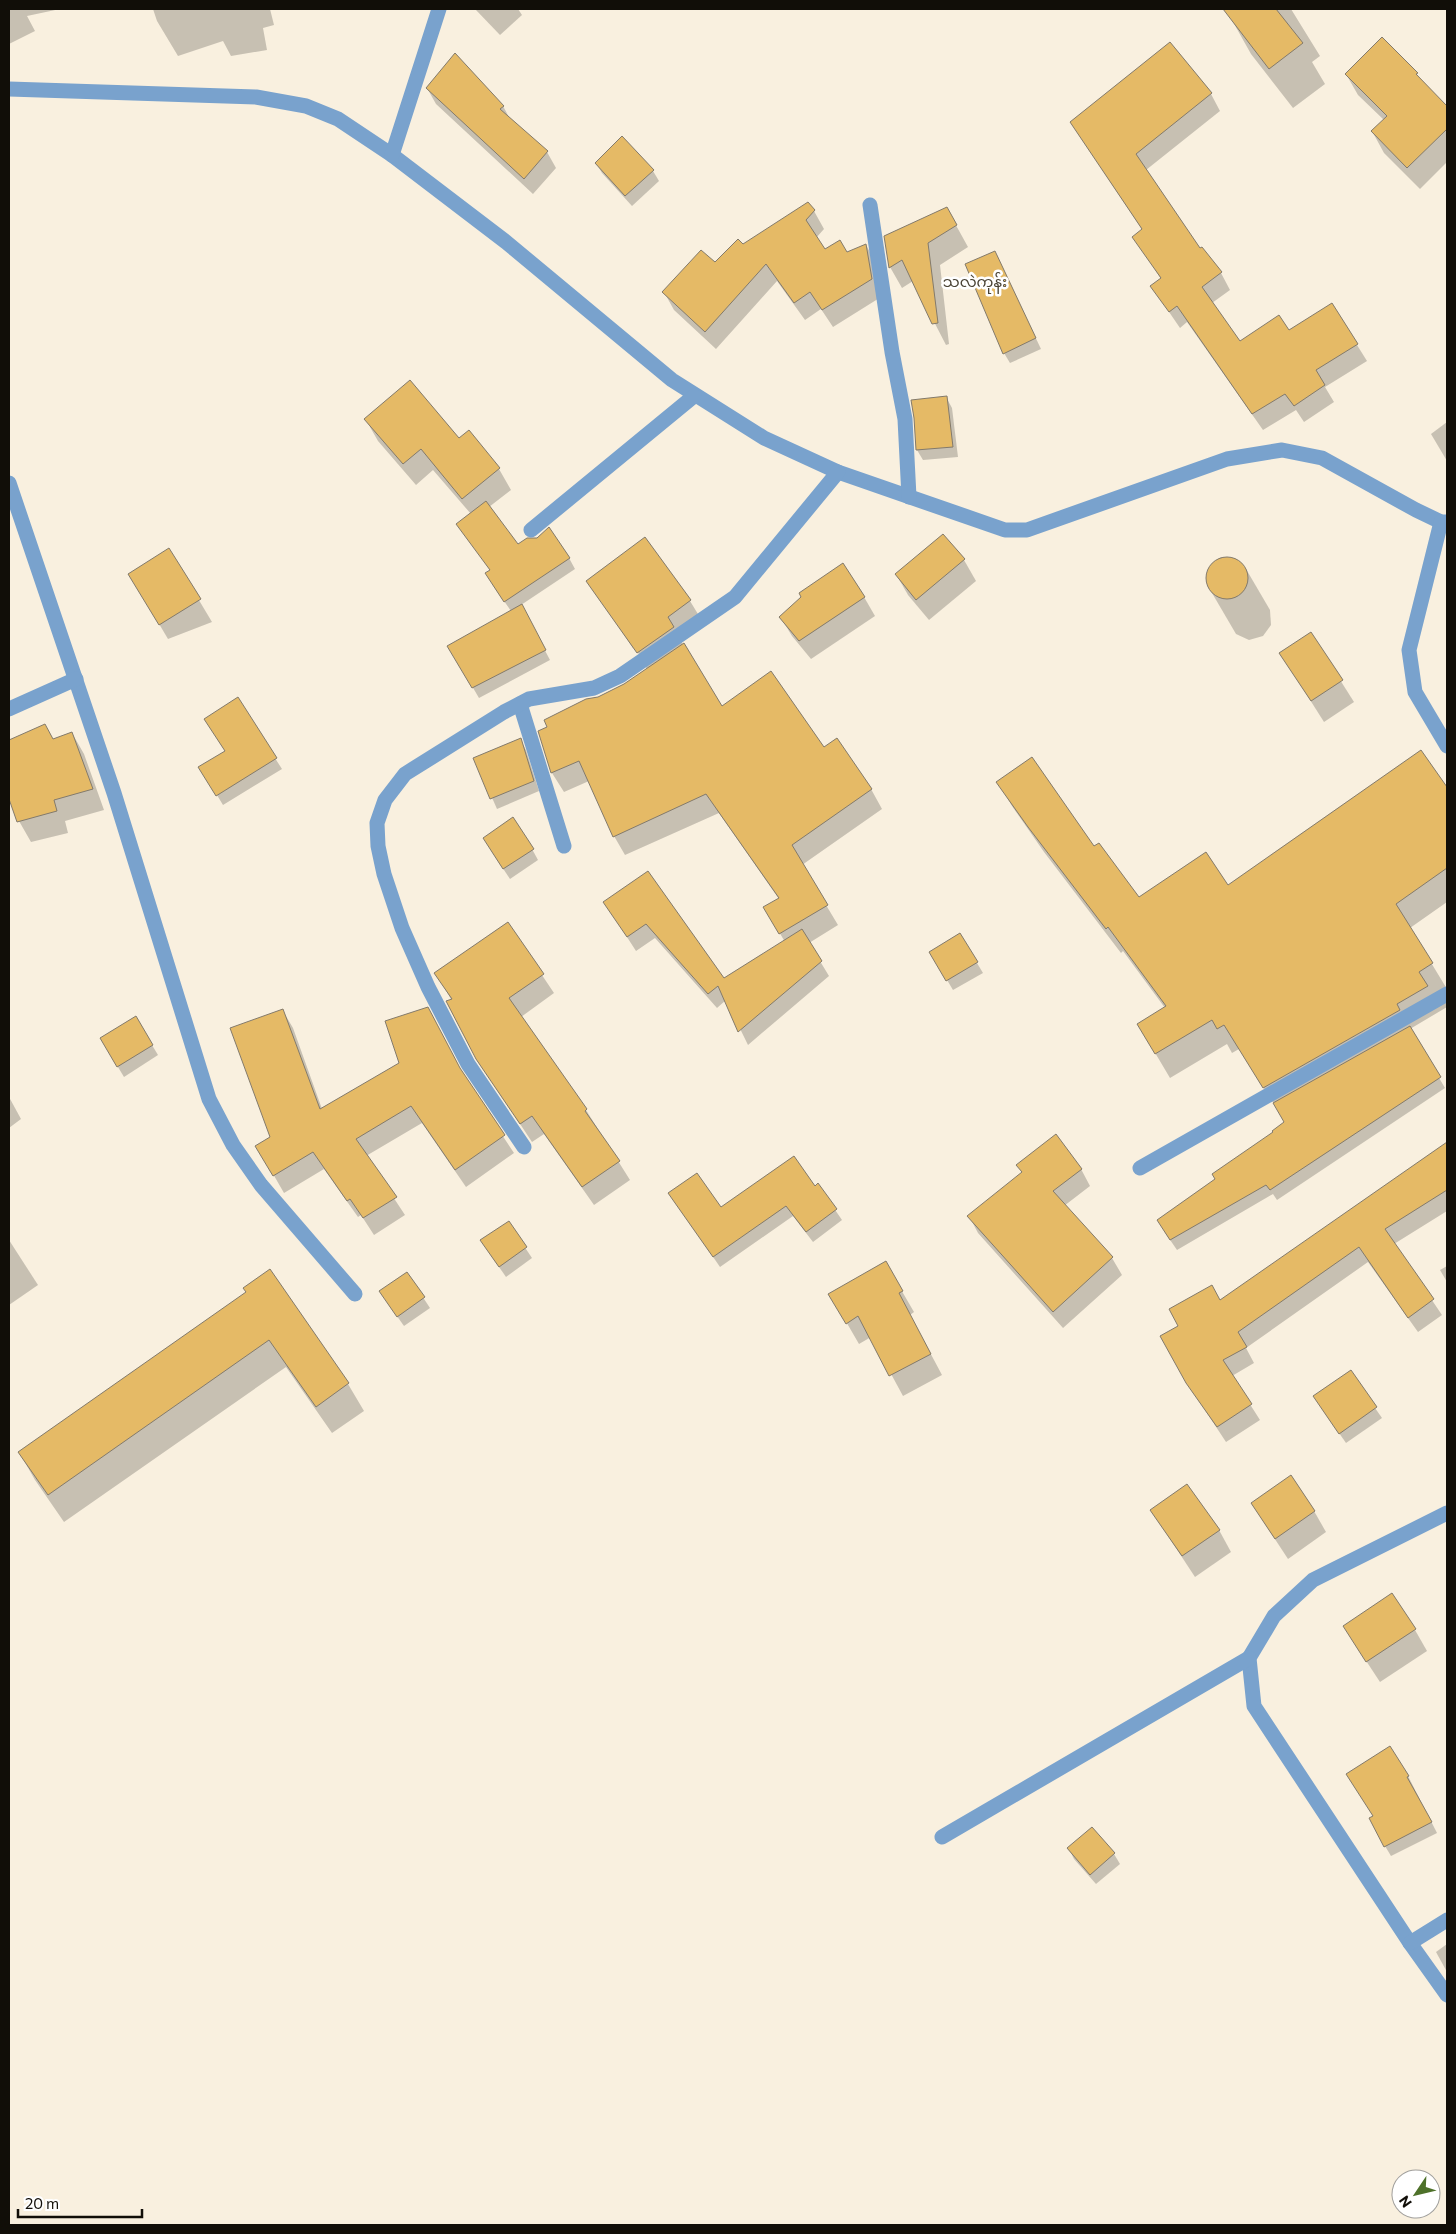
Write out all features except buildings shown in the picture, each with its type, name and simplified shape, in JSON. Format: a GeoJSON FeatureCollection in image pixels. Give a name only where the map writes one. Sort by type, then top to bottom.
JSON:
{"type":"FeatureCollection","features":[{"type":"Feature","properties":{"kind":"street"},"geometry":{"type":"LineString","coordinates":[[392,155],[439,9]]}},
{"type":"Feature","properties":{"kind":"street"},"geometry":{"type":"LineString","coordinates":[[9,89],[256,97],[306,106],[338,119],[392,155],[506,242],[694,396],[764,438],[838,472],[1005,530],[1027,530],[1227,459],[1282,450],[1322,458],[1416,510],[1444,522],[1409,650],[1415,692],[1447,746]]}},
{"type":"Feature","properties":{"kind":"street"},"geometry":{"type":"LineString","coordinates":[[870,205],[892,352],[905,419],[909,497]]}},
{"type":"Feature","properties":{"kind":"street"},"geometry":{"type":"LineString","coordinates":[[531,530],[694,396]]}},
{"type":"Feature","properties":{"kind":"street"},"geometry":{"type":"LineString","coordinates":[[524,1147],[468,1064],[428,987],[402,928],[384,874],[378,846],[377,823],[385,800],[405,774],[520,704],[529,699],[594,688],[620,676],[735,597],[838,472]]}},
{"type":"Feature","properties":{"kind":"street"},"geometry":{"type":"LineString","coordinates":[[9,483],[114,793],[209,1099],[234,1145],[261,1184],[355,1294]]}},
{"type":"Feature","properties":{"kind":"street"},"geometry":{"type":"LineString","coordinates":[[9,710],[76,679]]}},
{"type":"Feature","properties":{"kind":"street"},"geometry":{"type":"LineString","coordinates":[[520,704],[564,846]]}},
{"type":"Feature","properties":{"kind":"street"},"geometry":{"type":"LineString","coordinates":[[1140,1168],[1447,994]]}},
{"type":"Feature","properties":{"kind":"street"},"geometry":{"type":"LineString","coordinates":[[942,1837],[1249,1658],[1274,1616],[1313,1580],[1447,1513]]}},
{"type":"Feature","properties":{"kind":"street"},"geometry":{"type":"LineString","coordinates":[[1249,1658],[1254,1706],[1447,1995]]}},
{"type":"Feature","properties":{"kind":"street"},"geometry":{"type":"LineString","coordinates":[[1410,1942],[1447,1920]]}},
{"type":"Feature","properties":{"kind":"district","name":"သလဲကုန်း"},"geometry":{"type":"Point","coordinates":[975,282]}}]}
